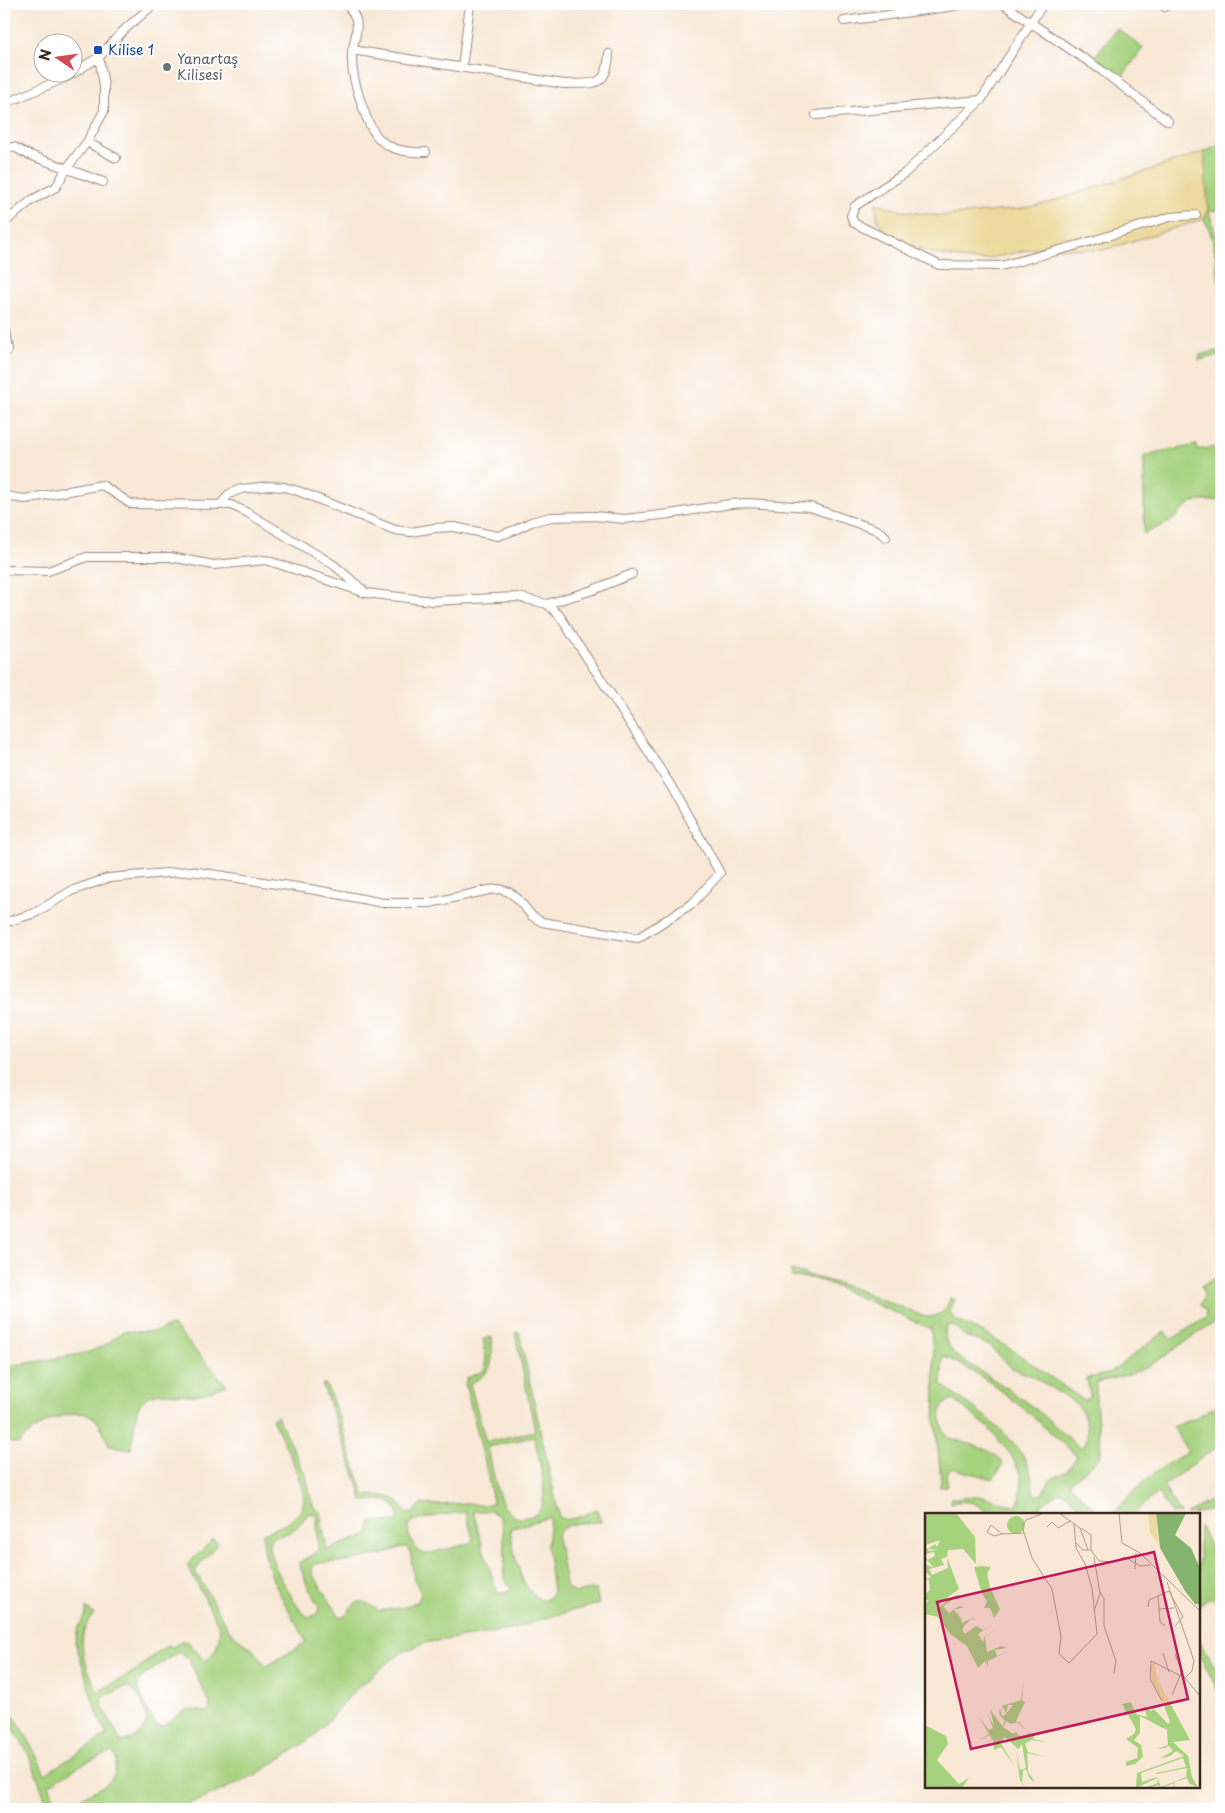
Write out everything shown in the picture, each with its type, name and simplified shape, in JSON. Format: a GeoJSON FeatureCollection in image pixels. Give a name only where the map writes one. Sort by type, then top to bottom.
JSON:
{"type":"FeatureCollection","features":[{"type":"Feature","properties":{"kind":"street"},"geometry":{"type":"LineString","coordinates":[[4,104],[66,77],[99,57],[124,30],[154,4]]}},
{"type":"Feature","properties":{"kind":"street"},"geometry":{"type":"LineString","coordinates":[[346,4],[356,20],[352,50],[353,76],[371,130],[380,141],[392,148],[409,153],[426,152]]}},
{"type":"Feature","properties":{"kind":"street"},"geometry":{"type":"LineString","coordinates":[[462,68],[470,4]]}},
{"type":"Feature","properties":{"kind":"street"},"geometry":{"type":"LineString","coordinates":[[844,21],[962,4]]}},
{"type":"Feature","properties":{"kind":"street"},"geometry":{"type":"LineString","coordinates":[[1003,4],[1101,70],[1168,121]]}},
{"type":"Feature","properties":{"kind":"street"},"geometry":{"type":"LineString","coordinates":[[1043,4],[981,100],[905,173],[855,206],[852,216],[854,223],[939,265],[1002,266],[1170,217],[1196,215]]}},
{"type":"Feature","properties":{"kind":"street"},"geometry":{"type":"LineString","coordinates":[[352,50],[564,84],[593,83],[603,78],[608,68],[609,54]]}},
{"type":"Feature","properties":{"kind":"street"},"geometry":{"type":"LineString","coordinates":[[5,220],[32,200],[56,187],[67,168],[87,142],[104,111],[104,86],[99,57]]}},
{"type":"Feature","properties":{"kind":"street"},"geometry":{"type":"LineString","coordinates":[[816,115],[981,100]]}},
{"type":"Feature","properties":{"kind":"street"},"geometry":{"type":"LineString","coordinates":[[87,142],[116,158]]}},
{"type":"Feature","properties":{"kind":"street"},"geometry":{"type":"LineString","coordinates":[[4,148],[14,147],[103,182]]}},
{"type":"Feature","properties":{"kind":"street"},"geometry":{"type":"LineString","coordinates":[[4,330],[7,350],[4,354]]}},
{"type":"Feature","properties":{"kind":"street"},"geometry":{"type":"LineString","coordinates":[[4,496],[25,499],[102,486],[131,504],[231,505],[248,513],[334,565],[366,593]]}},
{"type":"Feature","properties":{"kind":"street"},"geometry":{"type":"LineString","coordinates":[[221,504],[229,494],[237,490],[277,486],[298,491],[395,530],[411,532],[435,528],[454,528],[473,530],[494,536],[551,517],[595,516],[624,519],[740,503],[789,505],[810,507],[844,518],[877,530],[886,537]]}},
{"type":"Feature","properties":{"kind":"street"},"geometry":{"type":"LineString","coordinates":[[4,570],[48,570],[87,557],[170,557],[214,565],[266,560],[366,593],[432,601],[518,597],[547,604],[559,615],[671,786],[720,873],[693,903],[638,938],[542,922],[532,916],[518,898],[509,892],[499,889],[430,903],[383,903],[316,890],[191,871],[108,878],[71,891],[35,912],[4,922]]}},
{"type":"Feature","properties":{"kind":"street"},"geometry":{"type":"LineString","coordinates":[[547,604],[593,590],[632,574]]}},
{"type":"Feature","properties":{"kind":"green space"},"geometry":{"type":"Polygon","coordinates":[[[1117,28],[1143,48],[1122,77],[1094,58],[1117,28]]]}},
{"type":"Feature","properties":{"kind":"green space"},"geometry":{"type":"Polygon","coordinates":[[[1221,144],[1221,210],[1209,211],[1221,254],[1221,291],[1214,245],[1204,219],[1208,211],[1204,152],[1221,144]]]}},
{"type":"Feature","properties":{"kind":"green space"},"geometry":{"type":"Polygon","coordinates":[[[1221,350],[1221,355],[1199,360],[1200,355],[1221,350]]]}},
{"type":"Feature","properties":{"kind":"green space"},"geometry":{"type":"Polygon","coordinates":[[[1197,445],[1197,450],[1221,446],[1221,500],[1192,502],[1170,522],[1144,534],[1144,456],[1197,445]]]}},
{"type":"Feature","properties":{"kind":"green space"},"geometry":{"type":"Polygon","coordinates":[[[791,1270],[850,1287],[926,1317],[935,1316],[945,1310],[950,1298],[955,1300],[950,1312],[954,1319],[988,1335],[1083,1400],[1087,1399],[1090,1395],[1087,1378],[1108,1374],[1164,1332],[1172,1339],[1205,1318],[1206,1312],[1200,1305],[1204,1296],[1201,1287],[1219,1275],[1221,1281],[1221,1319],[1146,1367],[1125,1375],[1096,1382],[1101,1452],[1098,1459],[1069,1484],[1099,1513],[1084,1513],[1070,1497],[1058,1492],[1032,1513],[986,1513],[980,1506],[971,1502],[951,1503],[951,1497],[956,1499],[980,1496],[1016,1506],[1020,1501],[1022,1477],[1011,1455],[988,1427],[954,1400],[944,1405],[941,1410],[941,1422],[949,1438],[987,1450],[1000,1459],[1003,1464],[993,1479],[951,1468],[946,1475],[948,1486],[940,1487],[931,1329],[828,1283],[810,1278],[792,1277],[791,1270]],[[953,1325],[948,1326],[945,1332],[946,1341],[955,1355],[1004,1386],[1037,1410],[1079,1447],[1084,1447],[1087,1439],[1087,1425],[1077,1404],[1032,1376],[1012,1368],[988,1345],[965,1336],[953,1325]],[[943,1356],[941,1384],[986,1417],[1014,1444],[1024,1459],[1031,1475],[1033,1492],[1035,1495],[1041,1495],[1050,1480],[1067,1471],[1077,1456],[1014,1401],[961,1365],[943,1356]]]}},
{"type":"Feature","properties":{"kind":"green space"},"geometry":{"type":"Polygon","coordinates":[[[173,1326],[227,1385],[197,1395],[165,1393],[150,1396],[144,1400],[136,1414],[131,1449],[109,1445],[98,1422],[93,1417],[76,1413],[53,1419],[32,1431],[19,1444],[4,1441],[4,1365],[23,1364],[86,1353],[104,1346],[123,1331],[153,1332],[173,1326]]]}},
{"type":"Feature","properties":{"kind":"green space"},"geometry":{"type":"Polygon","coordinates":[[[519,1332],[559,1516],[572,1519],[597,1509],[601,1522],[569,1525],[559,1532],[557,1537],[567,1588],[575,1593],[596,1589],[599,1604],[552,1616],[510,1630],[424,1643],[407,1650],[391,1660],[355,1690],[318,1732],[303,1744],[257,1774],[203,1799],[172,1809],[67,1809],[83,1797],[104,1786],[112,1778],[115,1773],[116,1762],[112,1752],[84,1763],[49,1785],[54,1798],[63,1809],[49,1809],[30,1758],[10,1722],[4,1698],[12,1714],[25,1732],[45,1774],[107,1735],[97,1713],[75,1642],[78,1628],[86,1614],[86,1608],[94,1614],[83,1633],[83,1652],[97,1692],[135,1671],[167,1645],[173,1647],[181,1641],[188,1642],[205,1661],[213,1654],[217,1645],[219,1626],[187,1565],[213,1539],[218,1543],[195,1571],[230,1632],[252,1649],[267,1666],[306,1642],[278,1590],[267,1562],[264,1548],[263,1533],[292,1519],[303,1505],[302,1487],[298,1475],[272,1419],[277,1416],[306,1476],[312,1503],[320,1513],[327,1550],[370,1533],[370,1522],[398,1521],[398,1513],[392,1504],[387,1502],[375,1500],[362,1501],[359,1487],[322,1384],[326,1384],[338,1415],[364,1495],[384,1496],[393,1499],[408,1514],[412,1513],[422,1504],[489,1504],[493,1502],[465,1384],[467,1378],[484,1371],[486,1356],[483,1339],[492,1337],[492,1360],[490,1366],[484,1375],[470,1384],[486,1442],[535,1431],[515,1333],[519,1332]],[[534,1437],[488,1447],[500,1499],[511,1514],[519,1518],[538,1512],[542,1506],[544,1487],[534,1437]],[[473,1511],[485,1555],[498,1594],[512,1589],[504,1576],[505,1556],[501,1520],[499,1516],[491,1511],[473,1511]],[[466,1512],[412,1521],[408,1526],[409,1536],[416,1549],[421,1553],[427,1554],[471,1543],[473,1539],[466,1512]],[[312,1513],[308,1514],[292,1531],[273,1537],[269,1542],[270,1551],[273,1562],[286,1586],[302,1613],[309,1617],[318,1613],[319,1607],[308,1587],[299,1563],[318,1551],[317,1517],[312,1513]],[[550,1517],[510,1529],[518,1568],[527,1587],[541,1600],[549,1598],[553,1591],[547,1546],[550,1517]],[[407,1547],[381,1555],[350,1561],[317,1563],[313,1566],[312,1573],[340,1617],[346,1614],[358,1602],[369,1604],[378,1611],[405,1607],[418,1601],[421,1593],[414,1579],[410,1551],[407,1547]],[[177,1653],[142,1677],[139,1682],[140,1693],[145,1705],[157,1725],[163,1726],[187,1709],[206,1712],[210,1708],[210,1704],[188,1658],[183,1654],[177,1653]],[[125,1687],[105,1696],[101,1703],[121,1742],[136,1736],[147,1723],[141,1700],[130,1688],[125,1687]]]}},
{"type":"Feature","properties":{"kind":"green space"},"geometry":{"type":"Polygon","coordinates":[[[1221,1403],[1221,1444],[1163,1486],[1180,1513],[1171,1513],[1158,1493],[1133,1513],[1114,1513],[1143,1482],[1164,1466],[1188,1452],[1173,1427],[1193,1419],[1221,1403]]]}},
{"type":"Feature","properties":{"kind":"green space"},"geometry":{"type":"Polygon","coordinates":[[[1221,1495],[1221,1503],[1204,1511],[1188,1513],[1221,1495]]]}},
{"type":"Feature","properties":{"kind":"green space"},"geometry":{"type":"Polygon","coordinates":[[[1200,1528],[1221,1564],[1221,1612],[1212,1597],[1200,1604],[1200,1528]]]}},
{"type":"Feature","properties":{"kind":"green space"},"geometry":{"type":"Polygon","coordinates":[[[1200,1643],[1221,1677],[1221,1697],[1200,1655],[1200,1643]]]}},
{"type":"Feature","properties":{"kind":"sand"},"geometry":{"type":"Polygon","coordinates":[[[1204,152],[1208,211],[1204,219],[1103,250],[1040,247],[983,260],[969,260],[931,253],[911,245],[888,233],[881,226],[877,218],[876,203],[902,211],[942,216],[1021,209],[1051,202],[1204,152]]]}},
{"type":"Feature","properties":{"kind":"place","name":"Kilise 1"},"geometry":{"type":"Point","coordinates":[98,50]}},
{"type":"Feature","properties":{"kind":"place","name":"Yanartaş Kilisesi"},"geometry":{"type":"Point","coordinates":[167,67]}}]}
